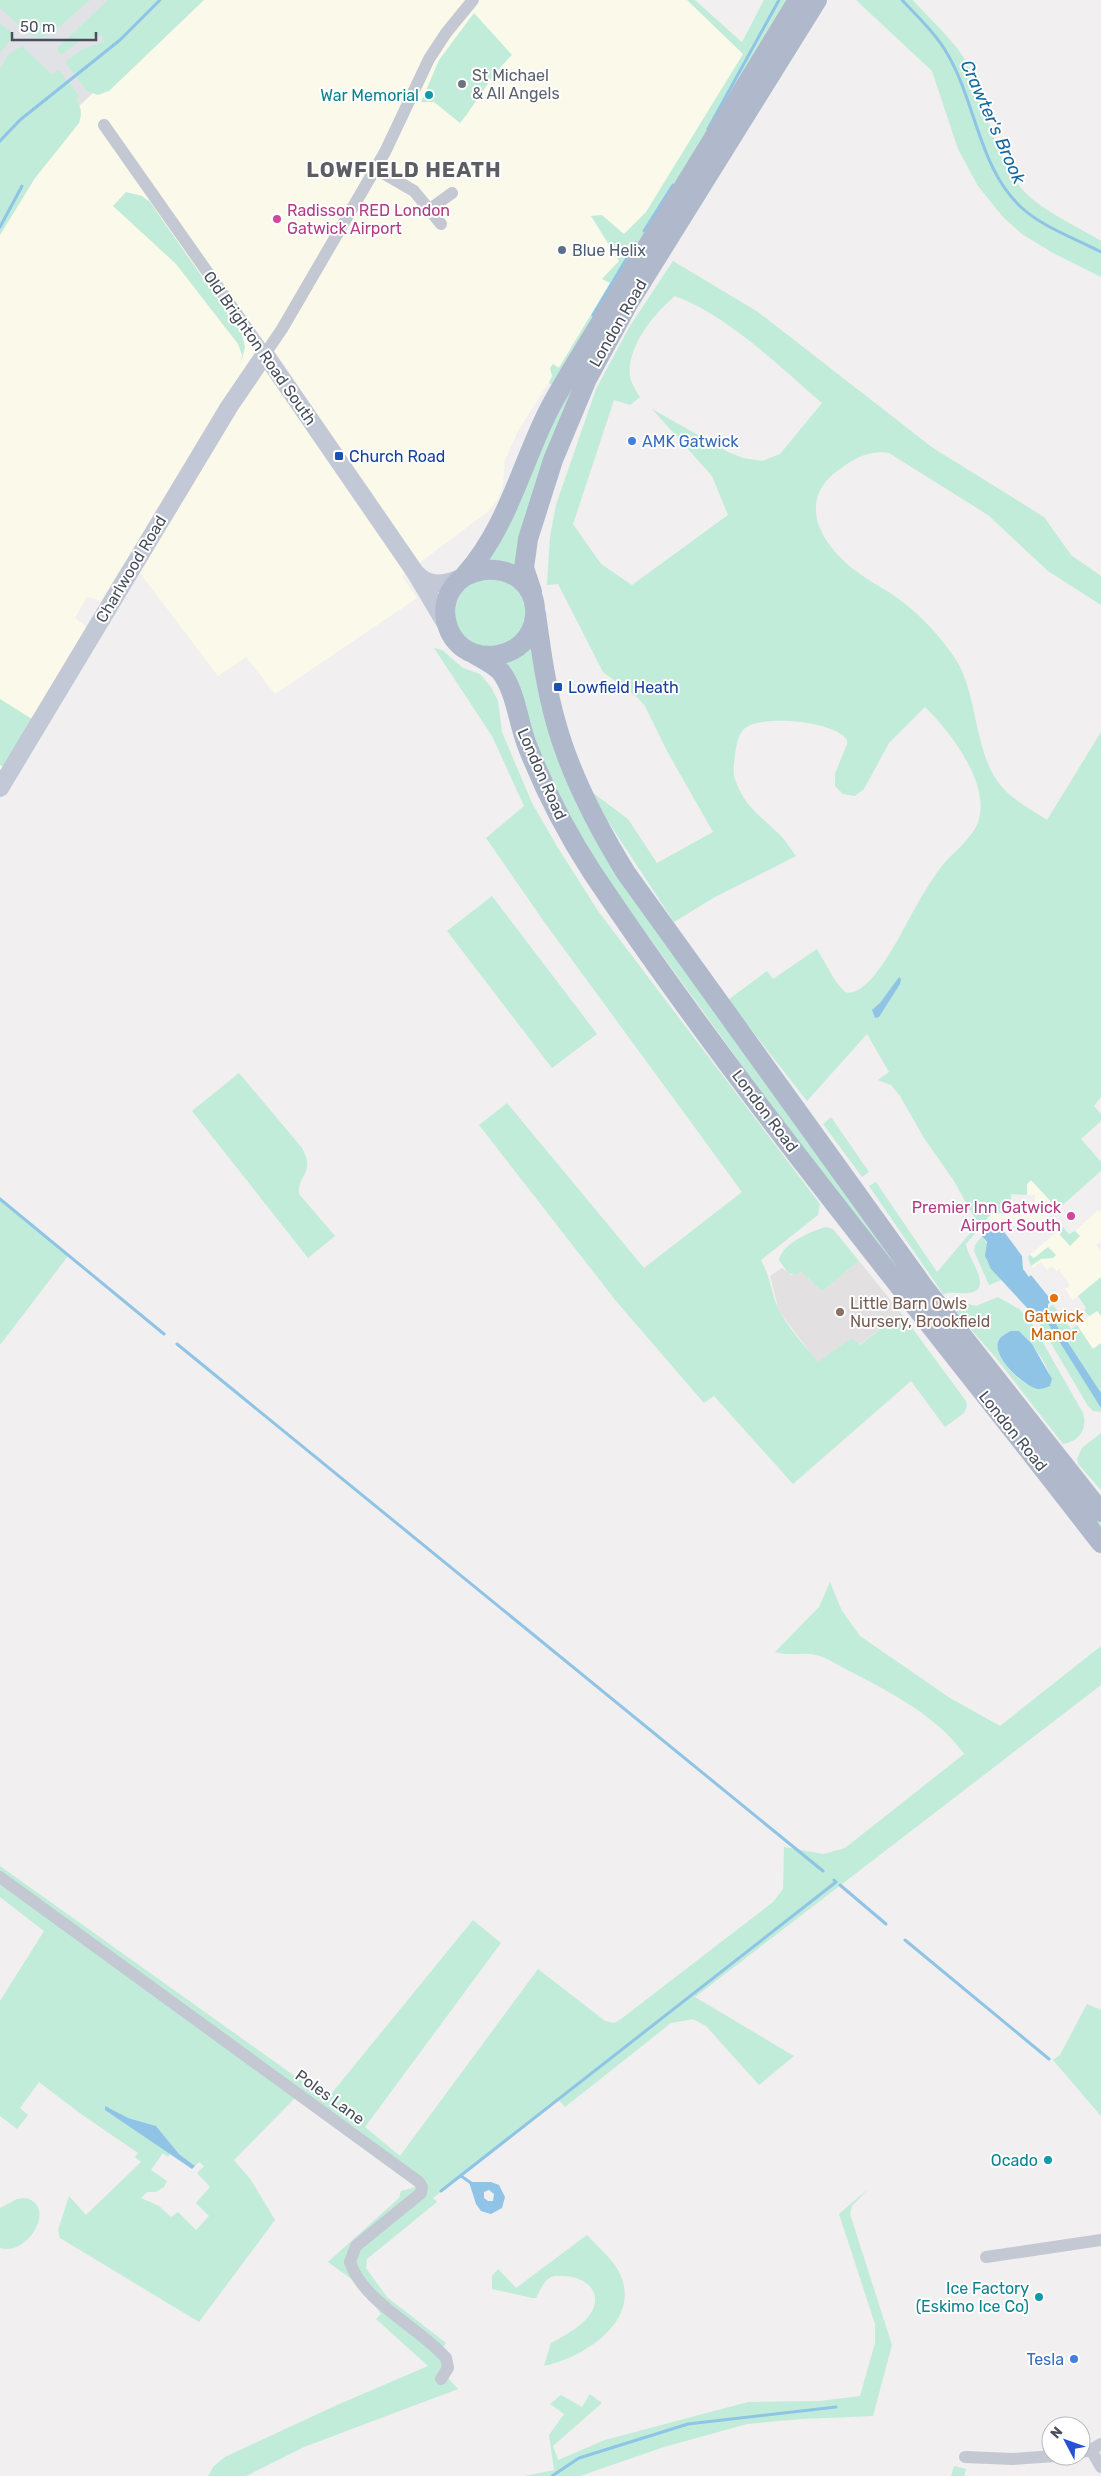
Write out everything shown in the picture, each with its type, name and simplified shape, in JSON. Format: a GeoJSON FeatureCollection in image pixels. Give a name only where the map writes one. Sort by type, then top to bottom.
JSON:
{"type":"FeatureCollection","features":[{"type":"Feature","properties":{"kind":"main road","name":"London Road"},"geometry":{"type":"LineString","coordinates":[[464,576],[484,552],[498,529],[544,418],[570,373],[798,0]]}},
{"type":"Feature","properties":{"kind":"main road","name":"London Road"},"geometry":{"type":"LineString","coordinates":[[532,592],[524,568],[528,538],[553,460],[587,379],[629,302],[817,0]]}},
{"type":"Feature","properties":{"kind":"main road"},"geometry":{"type":"LineString","coordinates":[[501,570],[519,577],[532,592],[536,614],[530,630],[515,648],[499,654],[474,654],[459,645],[447,626],[444,612],[446,601],[464,576],[478,571],[501,570]]}},
{"type":"Feature","properties":{"kind":"main road","name":"London Road"},"geometry":{"type":"LineString","coordinates":[[536,614],[544,671],[563,747],[590,809],[626,873],[926,1290],[1101,1512]]}},
{"type":"Feature","properties":{"kind":"main road","name":"London Road"},"geometry":{"type":"LineString","coordinates":[[474,654],[491,664],[503,675],[527,744],[545,787],[573,841],[606,892],[753,1096],[1101,1544]]}},
{"type":"Feature","properties":{"kind":"street"},"geometry":{"type":"LineString","coordinates":[[265,354],[282,329],[376,169],[403,118],[429,59],[446,33],[473,0]]}},
{"type":"Feature","properties":{"kind":"street","name":"Old Brighton Road South"},"geometry":{"type":"LineString","coordinates":[[104,125],[415,572],[447,626]]}},
{"type":"Feature","properties":{"kind":"street"},"geometry":{"type":"LineString","coordinates":[[376,169],[411,189],[441,224]]}},
{"type":"Feature","properties":{"kind":"street"},"geometry":{"type":"LineString","coordinates":[[430,209],[452,193]]}},
{"type":"Feature","properties":{"kind":"street","name":"Charlwood Road"},"geometry":{"type":"LineString","coordinates":[[0,788],[224,416],[265,354]]}},
{"type":"Feature","properties":{"kind":"street","name":"Old Brighton Road South"},"geometry":{"type":"LineString","coordinates":[[415,572],[423,580],[434,584],[447,583],[464,576]]}},
{"type":"Feature","properties":{"kind":"street","name":"Poles Lane"},"geometry":{"type":"LineString","coordinates":[[0,1877],[418,2182],[422,2189],[419,2196],[361,2242],[352,2252],[350,2262],[354,2272],[368,2289],[446,2358],[448,2368],[441,2379]]}},
{"type":"Feature","properties":{"kind":"street"},"geometry":{"type":"LineString","coordinates":[[986,2257],[1101,2240]]}},
{"type":"Feature","properties":{"kind":"street"},"geometry":{"type":"LineString","coordinates":[[1091,2448],[1101,2466]]}},
{"type":"Feature","properties":{"kind":"street"},"geometry":{"type":"LineString","coordinates":[[965,2457],[1013,2459],[1041,2457]]}},
{"type":"Feature","properties":{"kind":"shaded area"},"geometry":{"type":"Polygon","coordinates":[[[0,0],[190,0],[75,110],[0,212],[0,0]]]}},
{"type":"Feature","properties":{"kind":"shaded area"},"geometry":{"type":"Polygon","coordinates":[[[199,0],[695,0],[753,51],[519,429],[505,460],[503,486],[497,501],[486,513],[402,576],[417,598],[275,694],[246,657],[218,676],[140,573],[124,563],[101,601],[87,597],[75,618],[87,627],[0,772],[0,235],[35,178],[79,123],[78,106],[199,0]]]}},
{"type":"Feature","properties":{"kind":"shaded area"},"geometry":{"type":"Polygon","coordinates":[[[1031,1180],[1058,1209],[1044,1222],[1046,1225],[1044,1227],[1039,1222],[1025,1221],[1018,1223],[1003,1219],[998,1223],[1002,1229],[991,1225],[982,1236],[977,1230],[991,1213],[1034,1213],[1035,1195],[1027,1195],[1027,1184],[1031,1180]]]}},
{"type":"Feature","properties":{"kind":"shaded area"},"geometry":{"type":"Polygon","coordinates":[[[1097,1211],[1101,1211],[1101,1241],[1096,1245],[1101,1251],[1101,1277],[1073,1300],[1065,1289],[1070,1285],[1060,1272],[1061,1268],[1057,1271],[1052,1266],[1047,1270],[1041,1262],[1033,1268],[1031,1266],[1041,1258],[1053,1258],[1056,1255],[1033,1259],[1030,1255],[1061,1228],[1060,1235],[1080,1237],[1075,1231],[1097,1211]]]}},
{"type":"Feature","properties":{"kind":"shaded area","name":"Little Barn Owls Nursery, Brookfield"},"geometry":{"type":"Polygon","coordinates":[[[859,1261],[901,1313],[859,1345],[852,1338],[818,1363],[779,1311],[770,1276],[782,1268],[791,1275],[801,1272],[822,1291],[859,1261]]]}},
{"type":"Feature","properties":{"kind":"shaded area"},"geometry":{"type":"Polygon","coordinates":[[[1097,1311],[1101,1316],[1101,1343],[1093,1349],[1077,1325],[1097,1311]]]}},
{"type":"Feature","properties":{"kind":"green space"},"geometry":{"type":"Polygon","coordinates":[[[0,0],[90,0],[51,34],[38,38],[30,35],[0,8],[0,0]]]}},
{"type":"Feature","properties":{"kind":"green space"},"geometry":{"type":"Polygon","coordinates":[[[108,0],[204,0],[109,91],[98,95],[87,91],[65,62],[83,49],[104,42],[102,35],[79,41],[61,55],[57,48],[108,0]]]}},
{"type":"Feature","properties":{"kind":"green space"},"geometry":{"type":"Polygon","coordinates":[[[687,0],[695,0],[742,42],[764,0],[789,0],[556,387],[549,383],[552,376],[550,368],[553,364],[559,368],[610,283],[602,279],[619,261],[591,216],[602,215],[624,234],[646,212],[743,54],[687,0]]]}},
{"type":"Feature","properties":{"kind":"green space"},"geometry":{"type":"Polygon","coordinates":[[[856,0],[913,0],[945,34],[960,52],[971,71],[998,148],[1012,176],[1022,189],[1039,204],[1101,241],[1101,277],[1053,253],[1022,234],[1003,217],[978,186],[958,149],[932,71],[856,0]]]}},
{"type":"Feature","properties":{"kind":"green space"},"geometry":{"type":"Polygon","coordinates":[[[474,13],[512,55],[497,72],[460,123],[434,102],[421,102],[439,60],[474,13]]]}},
{"type":"Feature","properties":{"kind":"green space"},"geometry":{"type":"Polygon","coordinates":[[[0,23],[14,35],[0,53],[0,23]]]}},
{"type":"Feature","properties":{"kind":"green space"},"geometry":{"type":"Polygon","coordinates":[[[22,46],[52,75],[59,70],[79,96],[76,100],[81,116],[79,123],[35,178],[0,235],[0,68],[8,55],[22,46]]]}},
{"type":"Feature","properties":{"kind":"green space"},"geometry":{"type":"Polygon","coordinates":[[[126,192],[142,196],[150,202],[242,334],[245,347],[241,363],[242,355],[238,344],[176,264],[113,206],[126,192]]]}},
{"type":"Feature","properties":{"kind":"green space"},"geometry":{"type":"Polygon","coordinates":[[[673,261],[758,312],[933,448],[1044,517],[1071,555],[1101,576],[1101,605],[1048,571],[988,515],[889,453],[869,454],[851,461],[827,481],[819,493],[816,507],[817,520],[830,546],[853,569],[896,597],[916,613],[949,649],[965,679],[986,759],[1001,786],[1011,796],[1047,820],[1101,732],[1101,1097],[1094,1106],[1101,1114],[1101,1121],[1081,1139],[1101,1162],[1101,1171],[1058,1209],[1031,1180],[1027,1184],[1027,1195],[1011,1194],[1010,1212],[991,1214],[966,1244],[978,1272],[980,1283],[979,1288],[971,1293],[943,1294],[869,1186],[876,1182],[937,1272],[978,1224],[954,1181],[924,1138],[900,1096],[891,1085],[878,1080],[889,1072],[867,1034],[807,1101],[728,1000],[767,971],[773,979],[817,949],[836,982],[845,992],[853,992],[861,988],[878,971],[936,875],[976,827],[980,812],[980,796],[975,779],[958,746],[947,731],[925,707],[889,743],[864,789],[855,796],[843,794],[835,786],[835,774],[847,744],[847,740],[840,733],[828,728],[796,721],[764,722],[751,725],[743,730],[739,736],[735,753],[735,779],[739,790],[748,804],[780,834],[796,856],[715,897],[674,922],[607,820],[593,793],[628,819],[657,863],[713,832],[667,751],[645,706],[638,698],[603,672],[558,584],[547,585],[550,537],[556,505],[596,389],[630,326],[673,261]],[[675,296],[659,311],[637,343],[630,365],[630,376],[640,397],[630,405],[614,400],[573,524],[601,564],[632,585],[728,515],[712,476],[652,409],[728,452],[743,458],[762,461],[780,454],[822,403],[733,328],[675,296]]]}},
{"type":"Feature","properties":{"kind":"green space"},"geometry":{"type":"Polygon","coordinates":[[[583,367],[514,566],[489,561],[489,554],[552,423],[583,367]]]}},
{"type":"Feature","properties":{"kind":"green space"},"geometry":{"type":"Polygon","coordinates":[[[490,576],[519,588],[526,604],[527,614],[522,628],[513,638],[502,645],[488,647],[471,643],[464,637],[456,621],[456,612],[460,594],[466,587],[490,576]]]}},
{"type":"Feature","properties":{"kind":"green space"},"geometry":{"type":"Polygon","coordinates":[[[532,647],[571,784],[1101,1521],[1101,1533],[799,1144],[597,865],[556,796],[503,664],[532,647]]]}},
{"type":"Feature","properties":{"kind":"green space"},"geometry":{"type":"Polygon","coordinates":[[[434,648],[442,650],[463,668],[480,674],[491,687],[498,701],[502,732],[532,803],[598,911],[820,1204],[818,1215],[761,1260],[778,1308],[786,1322],[818,1362],[852,1338],[860,1345],[901,1313],[966,1401],[967,1406],[964,1413],[945,1427],[911,1381],[793,1484],[714,1396],[704,1403],[616,1301],[479,1125],[507,1103],[644,1268],[742,1192],[545,923],[486,838],[524,806],[492,736],[434,648]]]}},
{"type":"Feature","properties":{"kind":"green space"},"geometry":{"type":"Polygon","coordinates":[[[0,699],[32,719],[3,767],[0,765],[0,699]]]}},
{"type":"Feature","properties":{"kind":"green space"},"geometry":{"type":"Polygon","coordinates":[[[492,896],[597,1034],[552,1068],[447,931],[492,896]]]}},
{"type":"Feature","properties":{"kind":"green space"},"geometry":{"type":"Polygon","coordinates":[[[239,1073],[302,1148],[306,1157],[307,1169],[299,1187],[299,1194],[335,1236],[308,1258],[192,1111],[239,1073]]]}},
{"type":"Feature","properties":{"kind":"green space"},"geometry":{"type":"Polygon","coordinates":[[[831,1117],[869,1172],[862,1177],[823,1124],[831,1117]]]}},
{"type":"Feature","properties":{"kind":"green space"},"geometry":{"type":"Polygon","coordinates":[[[0,1200],[68,1256],[0,1345],[0,1200]]]}},
{"type":"Feature","properties":{"kind":"green space"},"geometry":{"type":"Polygon","coordinates":[[[826,1227],[833,1229],[859,1261],[822,1291],[801,1272],[796,1275],[788,1273],[779,1260],[781,1254],[798,1239],[826,1227]]]}},
{"type":"Feature","properties":{"kind":"green space"},"geometry":{"type":"Polygon","coordinates":[[[1063,1227],[1069,1234],[1075,1231],[1080,1236],[1070,1246],[1060,1235],[1063,1227]]]}},
{"type":"Feature","properties":{"kind":"green space"},"geometry":{"type":"Polygon","coordinates":[[[982,1236],[987,1244],[986,1260],[1001,1280],[989,1285],[974,1251],[975,1245],[982,1236]]]}},
{"type":"Feature","properties":{"kind":"green space"},"geometry":{"type":"Polygon","coordinates":[[[1048,1247],[1056,1255],[1053,1258],[1041,1259],[1031,1266],[1028,1257],[1030,1255],[1034,1258],[1048,1247]]]}},
{"type":"Feature","properties":{"kind":"green space"},"geometry":{"type":"Polygon","coordinates":[[[1101,1277],[1101,1316],[1097,1311],[1089,1316],[1078,1296],[1101,1277]]]}},
{"type":"Feature","properties":{"kind":"green space"},"geometry":{"type":"Polygon","coordinates":[[[998,1297],[1019,1309],[1030,1320],[1083,1413],[1083,1429],[1074,1441],[1063,1444],[996,1358],[946,1301],[953,1300],[976,1306],[998,1297]],[[1021,1333],[998,1351],[1001,1358],[1019,1379],[1027,1384],[1043,1388],[1051,1385],[1045,1364],[1021,1333]]]}},
{"type":"Feature","properties":{"kind":"green space"},"geometry":{"type":"Polygon","coordinates":[[[1053,1305],[1071,1329],[1077,1325],[1093,1349],[1101,1343],[1101,1412],[1093,1411],[1088,1406],[1039,1323],[1039,1314],[1053,1305]]]}},
{"type":"Feature","properties":{"kind":"green space"},"geometry":{"type":"Polygon","coordinates":[[[1101,1433],[1101,1490],[1079,1465],[1077,1459],[1082,1448],[1101,1433]]]}},
{"type":"Feature","properties":{"kind":"green space"},"geometry":{"type":"Polygon","coordinates":[[[830,1582],[842,1611],[860,1636],[950,1698],[1000,1726],[1101,1646],[1101,1685],[695,1997],[794,2056],[759,2085],[706,2026],[693,2019],[671,2023],[565,2107],[558,2099],[433,2198],[437,2202],[367,2259],[366,2268],[387,2297],[446,2343],[437,2356],[443,2362],[446,2376],[458,2389],[304,2447],[246,2476],[208,2476],[214,2466],[225,2457],[337,2405],[428,2366],[376,2319],[381,2314],[362,2287],[328,2262],[399,2198],[401,2191],[416,2187],[295,2098],[234,2160],[251,2180],[275,2220],[199,2322],[60,2238],[58,2230],[69,2196],[86,2215],[141,2162],[135,2157],[138,2153],[81,2114],[39,2082],[20,2108],[28,2115],[17,2129],[0,2116],[0,2001],[44,1931],[0,1897],[0,1866],[327,2099],[473,1920],[501,1943],[365,2127],[400,2156],[538,1969],[605,2021],[614,2023],[773,1902],[783,1889],[784,1847],[824,1854],[845,1848],[964,1754],[951,1738],[920,1711],[884,1689],[821,1656],[775,1652],[819,1607],[830,1582]],[[128,2118],[170,2154],[168,2157],[163,2153],[151,2170],[167,2181],[164,2187],[156,2192],[147,2192],[141,2198],[159,2206],[171,2217],[178,2212],[196,2230],[209,2216],[196,2203],[210,2187],[197,2173],[204,2166],[199,2162],[195,2166],[179,2154],[156,2126],[128,2118]]]}},
{"type":"Feature","properties":{"kind":"green space"},"geometry":{"type":"Polygon","coordinates":[[[1087,2004],[1101,2010],[1101,2116],[1053,2060],[1060,2055],[1087,2004]]]}},
{"type":"Feature","properties":{"kind":"green space"},"geometry":{"type":"Polygon","coordinates":[[[868,2189],[852,2206],[850,2214],[892,2345],[873,2416],[801,2419],[747,2424],[664,2447],[580,2476],[525,2476],[554,2470],[549,2435],[564,2414],[550,2404],[561,2395],[582,2407],[590,2394],[602,2403],[553,2446],[558,2460],[605,2440],[748,2402],[820,2401],[860,2396],[875,2343],[875,2324],[839,2214],[868,2189]]]}},
{"type":"Feature","properties":{"kind":"green space"},"geometry":{"type":"Polygon","coordinates":[[[25,2198],[35,2203],[39,2210],[39,2219],[35,2229],[29,2238],[20,2245],[10,2249],[0,2248],[0,2208],[17,2199],[25,2198]]]}},
{"type":"Feature","properties":{"kind":"green space"},"geometry":{"type":"Polygon","coordinates":[[[587,2235],[609,2258],[620,2274],[625,2291],[623,2308],[616,2322],[591,2346],[559,2362],[544,2366],[551,2343],[578,2327],[591,2313],[595,2298],[590,2286],[571,2277],[555,2276],[546,2281],[536,2298],[532,2298],[492,2289],[492,2276],[498,2269],[516,2288],[587,2235]]]}},
{"type":"Feature","properties":{"kind":"green space"},"geometry":{"type":"Polygon","coordinates":[[[954,2466],[966,2469],[964,2476],[951,2476],[954,2466]]]}},
{"type":"Feature","properties":{"kind":"water"},"geometry":{"type":"Polygon","coordinates":[[[899,977],[901,979],[900,984],[879,1017],[875,1018],[872,1010],[880,1003],[899,977]]]}},
{"type":"Feature","properties":{"kind":"water"},"geometry":{"type":"Polygon","coordinates":[[[991,1225],[1002,1229],[1022,1256],[1023,1269],[1029,1277],[1031,1275],[1052,1301],[1048,1304],[1048,1312],[1101,1393],[1101,1408],[1047,1322],[1030,1311],[991,1269],[985,1256],[987,1242],[982,1236],[991,1225]]]}},
{"type":"Feature","properties":{"kind":"water"},"geometry":{"type":"Polygon","coordinates":[[[1011,1331],[1019,1331],[1032,1344],[1052,1379],[1050,1386],[1040,1389],[1032,1387],[1017,1376],[1004,1362],[999,1354],[999,1340],[1011,1331]]]}},
{"type":"Feature","properties":{"kind":"water"},"geometry":{"type":"Polygon","coordinates":[[[105,2106],[128,2118],[156,2126],[179,2154],[195,2166],[192,2169],[105,2110],[105,2106]]]}},
{"type":"Feature","properties":{"kind":"water"},"geometry":{"type":"Polygon","coordinates":[[[469,2182],[491,2182],[499,2185],[505,2197],[502,2208],[491,2214],[481,2211],[476,2204],[469,2182]],[[489,2190],[484,2192],[484,2198],[488,2201],[493,2201],[494,2194],[489,2190]]]}},
{"type":"Feature","properties":{"kind":"waterway","name":"Crawter's Brook"},"geometry":{"type":"LineString","coordinates":[[0,141],[20,120],[120,40],[160,0]]}},
{"type":"Feature","properties":{"kind":"waterway"},"geometry":{"type":"LineString","coordinates":[[708,129],[779,0]]}},
{"type":"Feature","properties":{"kind":"waterway","name":"Crawter's Brook"},"geometry":{"type":"LineString","coordinates":[[902,0],[933,33],[948,55],[965,94],[987,155],[996,174],[1008,192],[1022,208],[1040,221],[1101,252]]}},
{"type":"Feature","properties":{"kind":"waterway"},"geometry":{"type":"LineString","coordinates":[[644,231],[673,185]]}},
{"type":"Feature","properties":{"kind":"waterway"},"geometry":{"type":"LineString","coordinates":[[0,227],[22,186]]}},
{"type":"Feature","properties":{"kind":"waterway"},"geometry":{"type":"LineString","coordinates":[[593,315],[636,243]]}},
{"type":"Feature","properties":{"kind":"waterway"},"geometry":{"type":"LineString","coordinates":[[0,1199],[164,1334]]}},
{"type":"Feature","properties":{"kind":"waterway"},"geometry":{"type":"LineString","coordinates":[[177,1344],[823,1871]]}},
{"type":"Feature","properties":{"kind":"waterway"},"geometry":{"type":"LineString","coordinates":[[441,2191],[836,1882],[834,1880]]}},
{"type":"Feature","properties":{"kind":"waterway"},"geometry":{"type":"LineString","coordinates":[[840,1885],[886,1924]]}},
{"type":"Feature","properties":{"kind":"waterway"},"geometry":{"type":"LineString","coordinates":[[905,1940],[1049,2059]]}},
{"type":"Feature","properties":{"kind":"waterway"},"geometry":{"type":"LineString","coordinates":[[461,2176],[471,2183]]}},
{"type":"Feature","properties":{"kind":"waterway"},"geometry":{"type":"LineString","coordinates":[[552,2476],[579,2458],[688,2424],[836,2407]]}},
{"type":"Feature","properties":{"kind":"place","name":"St Michael & All Angels"},"geometry":{"type":"Point","coordinates":[462,84]}},
{"type":"Feature","properties":{"kind":"place","name":"War Memorial"},"geometry":{"type":"Point","coordinates":[429,95]}},
{"type":"Feature","properties":{"kind":"place","name":"Radisson RED London Gatwick Airport"},"geometry":{"type":"Point","coordinates":[277,219]}},
{"type":"Feature","properties":{"kind":"place","name":"Blue Helix"},"geometry":{"type":"Point","coordinates":[562,250]}},
{"type":"Feature","properties":{"kind":"place","name":"AMK Gatwick"},"geometry":{"type":"Point","coordinates":[632,441]}},
{"type":"Feature","properties":{"kind":"place","name":"Church Road"},"geometry":{"type":"Point","coordinates":[339,456]}},
{"type":"Feature","properties":{"kind":"place","name":"Lowfield Heath"},"geometry":{"type":"Point","coordinates":[558,687]}},
{"type":"Feature","properties":{"kind":"place","name":"Premier Inn Gatwick Airport South"},"geometry":{"type":"Point","coordinates":[1071,1216]}},
{"type":"Feature","properties":{"kind":"place","name":"Gatwick Manor"},"geometry":{"type":"Point","coordinates":[1054,1298]}},
{"type":"Feature","properties":{"kind":"place","name":"Little Barn Owls Nursery, Brookfield"},"geometry":{"type":"Point","coordinates":[840,1312]}},
{"type":"Feature","properties":{"kind":"place","name":"Ocado"},"geometry":{"type":"Point","coordinates":[1048,2160]}},
{"type":"Feature","properties":{"kind":"place","name":"Ice Factory (Eskimo Ice Co)"},"geometry":{"type":"Point","coordinates":[1039,2297]}},
{"type":"Feature","properties":{"kind":"place","name":"Tesla"},"geometry":{"type":"Point","coordinates":[1074,2359]}},
{"type":"Feature","properties":{"kind":"district","name":"LOWFIELD HEATH"},"geometry":{"type":"Point","coordinates":[404,169]}}]}
